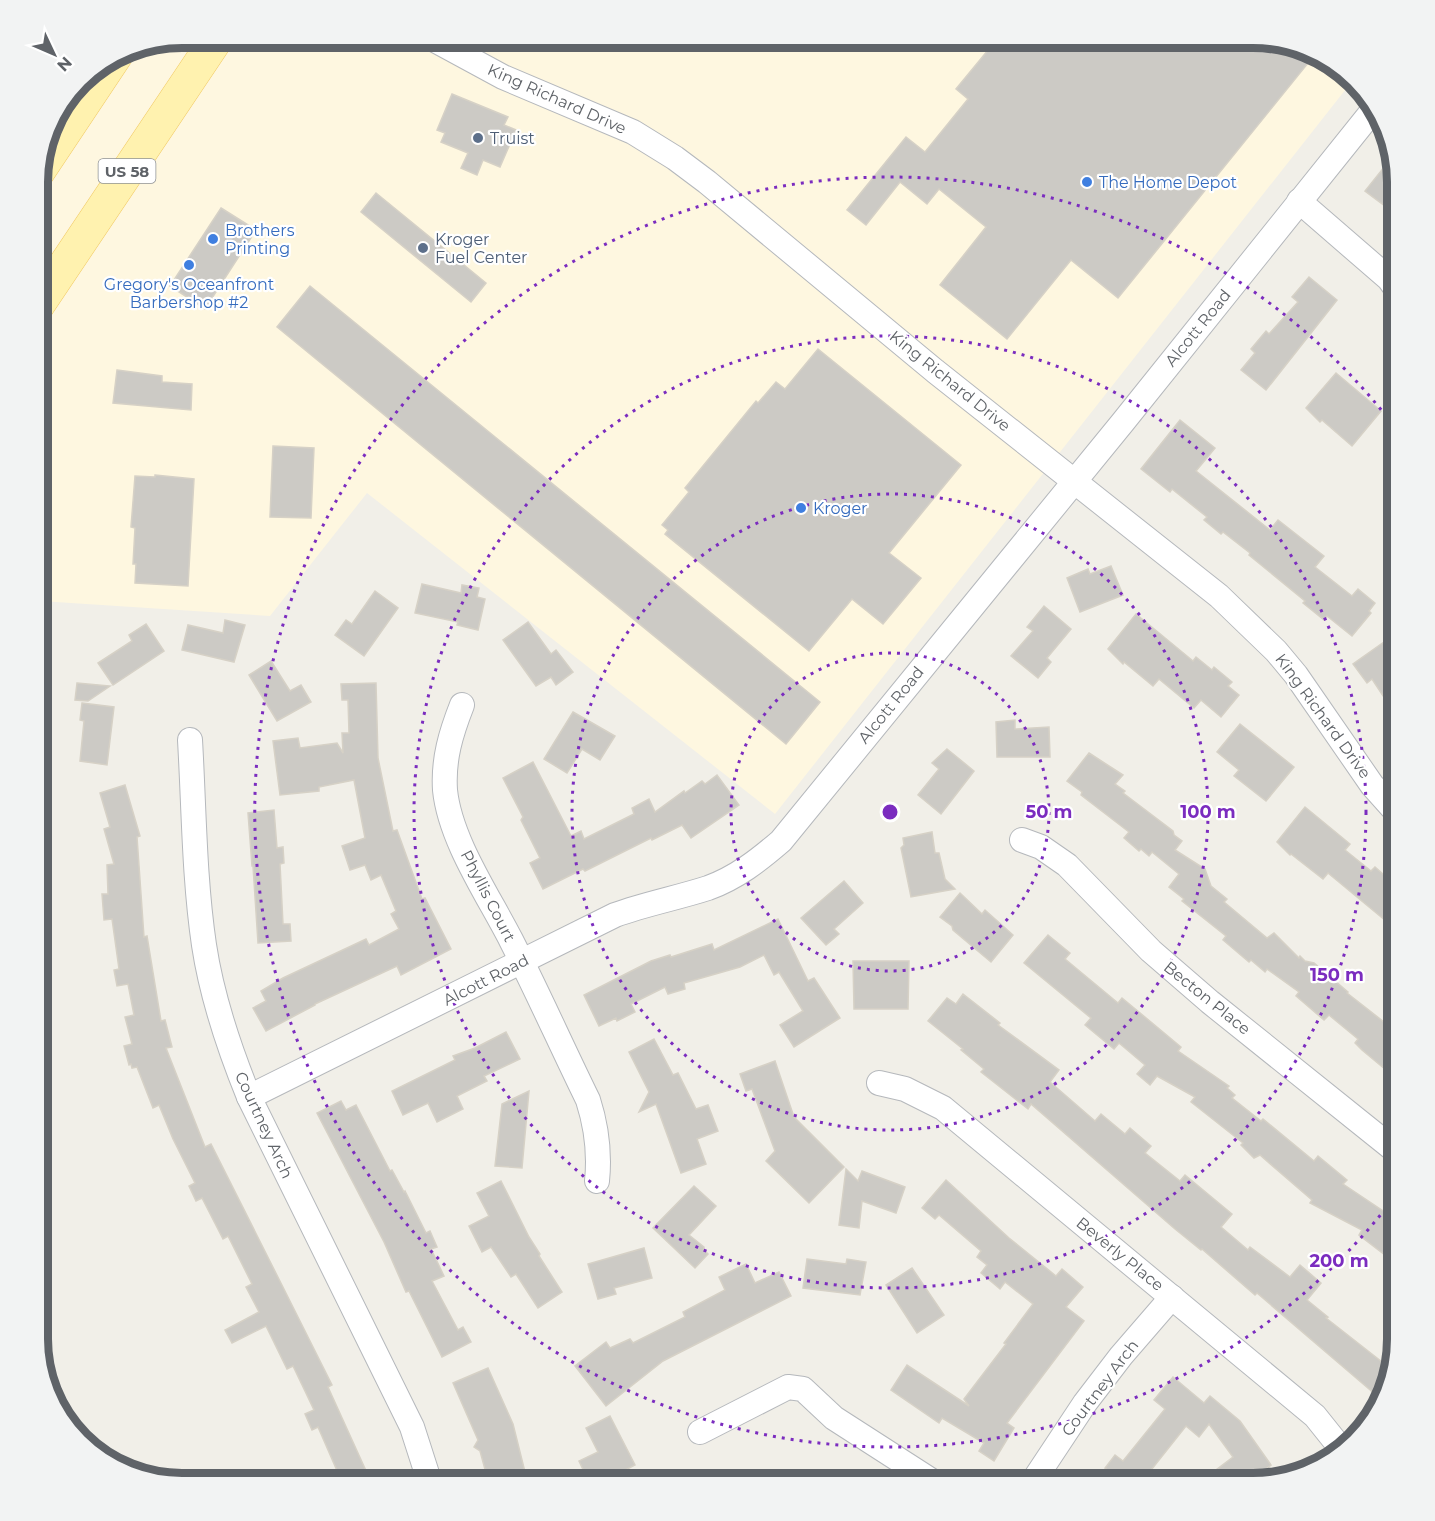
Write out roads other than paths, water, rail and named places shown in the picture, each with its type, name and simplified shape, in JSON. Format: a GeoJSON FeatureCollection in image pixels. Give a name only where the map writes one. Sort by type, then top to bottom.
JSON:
{"type":"FeatureCollection","features":[{"type":"Feature","properties":{"kind":"main road","name":"US 58"},"geometry":{"type":"LineString","coordinates":[[48,290],[210,48]]}},
{"type":"Feature","properties":{"kind":"main road"},"geometry":{"type":"LineString","coordinates":[[52,151],[103,75]]}},
{"type":"Feature","properties":{"kind":"street","name":"King Richard Drive"},"geometry":{"type":"LineString","coordinates":[[450,48],[503,76],[633,132],[675,158],[806,262],[935,371],[1219,596],[1276,651],[1296,675],[1372,785],[1387,801]]}},
{"type":"Feature","properties":{"kind":"street","name":"Alcott Road"},"geometry":{"type":"LineString","coordinates":[[249,1097],[615,915],[641,905],[709,888],[737,875],[781,841],[1369,115]]}},
{"type":"Feature","properties":{"kind":"street"},"geometry":{"type":"LineString","coordinates":[[1299,201],[1387,277]]}},
{"type":"Feature","properties":{"kind":"street","name":"Phyllis Court"},"geometry":{"type":"LineString","coordinates":[[462,705],[450,736],[445,763],[446,791],[453,823],[479,882],[522,963],[588,1101],[596,1127],[599,1154],[597,1181]]}},
{"type":"Feature","properties":{"kind":"street","name":"Courtney Arch"},"geometry":{"type":"LineString","coordinates":[[190,740],[204,944],[214,996],[232,1057],[249,1097],[412,1427],[427,1473]]}},
{"type":"Feature","properties":{"kind":"street","name":"Becton Place"},"geometry":{"type":"LineString","coordinates":[[1022,840],[1041,847],[1067,864],[1151,951],[1210,1002],[1387,1143]]}},
{"type":"Feature","properties":{"kind":"street","name":"Beverly Place"},"geometry":{"type":"LineString","coordinates":[[879,1083],[905,1089],[943,1108],[1315,1416],[1336,1443]]}},
{"type":"Feature","properties":{"kind":"street","name":"Courtney Arch"},"geometry":{"type":"LineString","coordinates":[[1039,1473],[1085,1403],[1121,1356],[1172,1297]]}},
{"type":"Feature","properties":{"kind":"street"},"geometry":{"type":"LineString","coordinates":[[700,1432],[788,1387],[795,1386],[803,1389],[834,1418],[918,1473]]}},
{"type":"Feature","properties":{"kind":"place","name":"Truist"},"geometry":{"type":"Point","coordinates":[478,138]}},
{"type":"Feature","properties":{"kind":"place","name":"The Home Depot"},"geometry":{"type":"Point","coordinates":[1087,182]}},
{"type":"Feature","properties":{"kind":"place","name":"Brothers Printing"},"geometry":{"type":"Point","coordinates":[213,239]}},
{"type":"Feature","properties":{"kind":"place","name":"Kroger Fuel Center"},"geometry":{"type":"Point","coordinates":[423,248]}},
{"type":"Feature","properties":{"kind":"place","name":"Gregory's Oceanfront Barbershop #2"},"geometry":{"type":"Point","coordinates":[189,265]}},
{"type":"Feature","properties":{"kind":"place","name":"Kroger"},"geometry":{"type":"Point","coordinates":[801,508]}}]}
